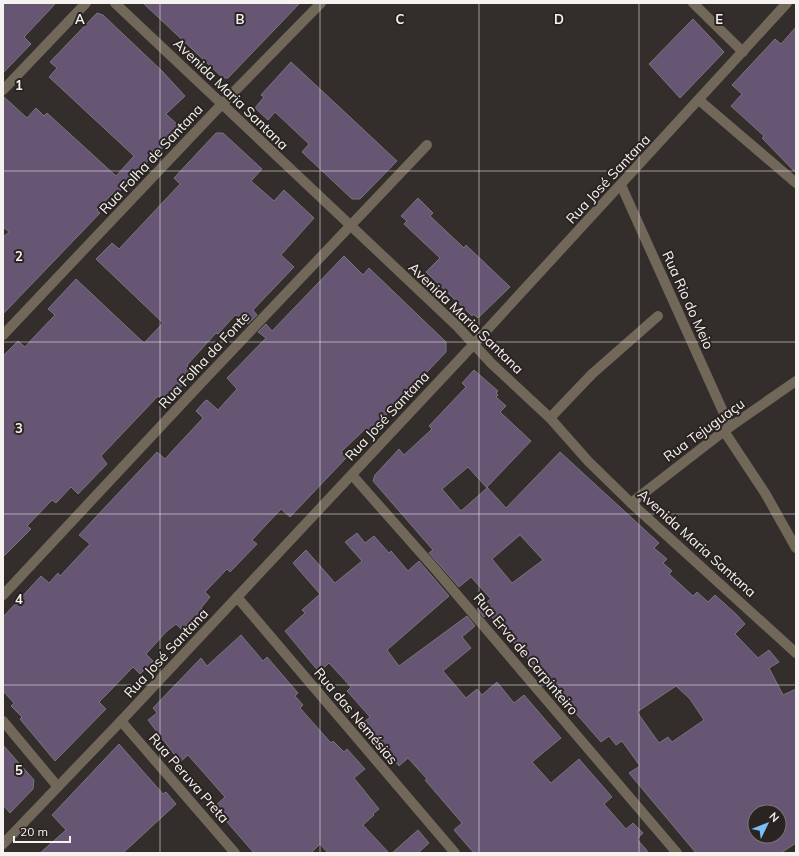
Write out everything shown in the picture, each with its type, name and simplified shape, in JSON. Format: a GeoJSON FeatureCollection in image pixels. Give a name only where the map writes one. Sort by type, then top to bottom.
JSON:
{"type":"FeatureCollection","features":[{"type":"Feature","properties":{"kind":"street"},"geometry":{"type":"LineString","coordinates":[[3,90],[86,3]]}},
{"type":"Feature","properties":{"kind":"street","name":"Avenida Maria Santana"},"geometry":{"type":"LineString","coordinates":[[115,3],[221,105],[457,326],[491,363],[550,418],[588,461],[796,653]]}},
{"type":"Feature","properties":{"kind":"street","name":"Rua Folha de Santana"},"geometry":{"type":"LineString","coordinates":[[3,335],[221,105],[321,3]]}},
{"type":"Feature","properties":{"kind":"street"},"geometry":{"type":"LineString","coordinates":[[693,3],[743,52]]}},
{"type":"Feature","properties":{"kind":"street","name":"Rua José Santana"},"geometry":{"type":"LineString","coordinates":[[3,844],[121,721],[352,475],[700,100],[787,3]]}},
{"type":"Feature","properties":{"kind":"street"},"geometry":{"type":"LineString","coordinates":[[700,100],[796,183]]}},
{"type":"Feature","properties":{"kind":"street","name":"Rua Folha da Fonte"},"geometry":{"type":"LineString","coordinates":[[3,596],[427,145]]}},
{"type":"Feature","properties":{"kind":"street","name":"Rua Rio do Meio"},"geometry":{"type":"LineString","coordinates":[[621,185],[727,429],[766,493],[796,548]]}},
{"type":"Feature","properties":{"kind":"street"},"geometry":{"type":"LineString","coordinates":[[550,418],[592,374],[658,316]]}},
{"type":"Feature","properties":{"kind":"street","name":"Rua Tejuguaçu"},"geometry":{"type":"LineString","coordinates":[[631,502],[727,429],[794,385]]}},
{"type":"Feature","properties":{"kind":"street","name":"Rua Erva de Carpinteiro"},"geometry":{"type":"LineString","coordinates":[[352,475],[435,569],[677,853]]}},
{"type":"Feature","properties":{"kind":"street","name":"Rua das Nemésias"},"geometry":{"type":"LineString","coordinates":[[237,597],[455,853]]}},
{"type":"Feature","properties":{"kind":"street"},"geometry":{"type":"LineString","coordinates":[[3,721],[58,787]]}},
{"type":"Feature","properties":{"kind":"street","name":"Rua Peruva Preta"},"geometry":{"type":"LineString","coordinates":[[121,721],[235,853]]}},
{"type":"Feature","properties":{"kind":"building"},"geometry":{"type":"Polygon","coordinates":[[[3,3],[56,3],[24,37],[31,44],[3,73],[3,3]]]}},
{"type":"Feature","properties":{"kind":"building"},"geometry":{"type":"Polygon","coordinates":[[[143,3],[300,3],[228,78],[223,78],[143,3]]]}},
{"type":"Feature","properties":{"kind":"building"},"geometry":{"type":"Polygon","coordinates":[[[97,13],[103,15],[162,71],[185,96],[166,114],[180,127],[153,159],[152,157],[115,196],[113,193],[97,210],[100,213],[3,314],[3,237],[9,232],[3,227],[3,96],[27,118],[36,108],[44,116],[47,113],[116,176],[134,156],[49,77],[57,68],[50,62],[97,13]]]}},
{"type":"Feature","properties":{"kind":"building"},"geometry":{"type":"Polygon","coordinates":[[[693,19],[724,52],[680,98],[649,64],[693,19]]]}},
{"type":"Feature","properties":{"kind":"building"},"geometry":{"type":"Polygon","coordinates":[[[796,27],[796,173],[762,138],[764,136],[731,106],[742,94],[732,85],[775,39],[781,44],[796,27]]]}},
{"type":"Feature","properties":{"kind":"building"},"geometry":{"type":"Polygon","coordinates":[[[291,62],[397,161],[360,199],[352,199],[302,152],[309,144],[275,112],[268,120],[255,108],[264,97],[261,95],[291,62]]]}},
{"type":"Feature","properties":{"kind":"building"},"geometry":{"type":"Polygon","coordinates":[[[216,133],[223,133],[262,169],[251,181],[274,201],[284,190],[314,218],[281,255],[294,267],[253,310],[257,315],[248,324],[235,315],[218,334],[216,333],[187,365],[195,372],[165,403],[158,396],[101,456],[107,464],[78,494],[71,487],[56,503],[52,500],[27,526],[31,529],[3,557],[3,356],[18,341],[25,347],[55,315],[48,309],[76,279],[144,343],[163,323],[96,259],[112,243],[119,249],[180,184],[174,178],[216,133]]]}},
{"type":"Feature","properties":{"kind":"building"},"geometry":{"type":"Polygon","coordinates":[[[418,198],[433,213],[430,216],[464,248],[466,245],[510,287],[478,318],[473,314],[472,316],[426,272],[440,258],[404,224],[407,221],[401,216],[418,198]]]}},
{"type":"Feature","properties":{"kind":"building"},"geometry":{"type":"Polygon","coordinates":[[[344,256],[363,275],[369,268],[446,342],[446,352],[368,434],[364,430],[341,452],[347,457],[290,517],[281,509],[252,540],[257,544],[230,572],[227,569],[205,592],[210,597],[201,608],[203,609],[182,630],[176,624],[167,631],[146,654],[153,661],[140,674],[133,667],[99,702],[106,709],[55,761],[20,719],[22,717],[11,706],[14,703],[3,691],[3,617],[41,576],[49,583],[58,573],[60,576],[90,544],[79,535],[157,452],[165,459],[203,418],[196,411],[205,401],[207,400],[218,410],[237,389],[227,378],[266,338],[258,332],[266,324],[272,331],[344,256]]]}},
{"type":"Feature","properties":{"kind":"building"},"geometry":{"type":"Polygon","coordinates":[[[474,370],[498,391],[496,393],[498,395],[496,397],[506,406],[500,412],[531,441],[487,487],[506,508],[560,452],[659,543],[654,548],[667,559],[663,563],[672,571],[669,574],[693,596],[697,592],[708,602],[715,595],[745,624],[735,634],[758,658],[769,650],[779,662],[769,668],[783,695],[796,689],[796,843],[781,853],[696,853],[629,773],[640,766],[622,741],[616,745],[609,736],[601,742],[488,613],[484,617],[477,609],[491,599],[471,577],[459,587],[429,553],[433,550],[373,481],[375,475],[399,449],[404,455],[432,429],[429,426],[466,387],[462,383],[474,370]],[[468,467],[442,489],[461,511],[487,488],[468,467]],[[520,535],[492,559],[512,583],[543,560],[520,535]],[[676,686],[637,712],[659,743],[668,737],[672,742],[704,720],[690,699],[676,686]]]}},
{"type":"Feature","properties":{"kind":"building"},"geometry":{"type":"Polygon","coordinates":[[[357,533],[365,543],[374,536],[389,553],[391,551],[408,571],[419,561],[449,596],[387,650],[399,666],[467,616],[475,626],[462,637],[471,648],[443,671],[466,698],[477,689],[482,695],[497,682],[514,703],[524,695],[561,738],[532,762],[551,783],[579,759],[612,797],[604,804],[626,829],[633,823],[643,833],[637,839],[649,853],[474,853],[454,830],[462,823],[425,780],[427,779],[408,758],[399,766],[363,723],[370,717],[347,691],[351,687],[329,663],[319,672],[285,631],[305,613],[302,610],[320,594],[293,563],[306,550],[335,583],[362,561],[345,542],[357,533]]]}},
{"type":"Feature","properties":{"kind":"building"},"geometry":{"type":"Polygon","coordinates":[[[241,635],[263,661],[267,657],[298,693],[295,696],[303,705],[300,708],[331,743],[333,741],[344,752],[347,749],[365,769],[354,778],[379,809],[363,825],[389,853],[328,853],[320,844],[311,853],[254,853],[214,807],[225,797],[188,755],[180,762],[148,720],[157,713],[153,708],[201,658],[207,666],[241,635]]]}},
{"type":"Feature","properties":{"kind":"building"},"geometry":{"type":"Polygon","coordinates":[[[119,744],[163,794],[166,792],[176,804],[123,853],[40,853],[66,830],[52,815],[119,744]]]}},
{"type":"Feature","properties":{"kind":"building"},"geometry":{"type":"Polygon","coordinates":[[[3,745],[34,780],[33,789],[10,813],[3,805],[3,745]]]}},
{"type":"Feature","properties":{"kind":"building"},"geometry":{"type":"Polygon","coordinates":[[[418,830],[429,843],[418,853],[392,853],[418,830]]]}}]}
